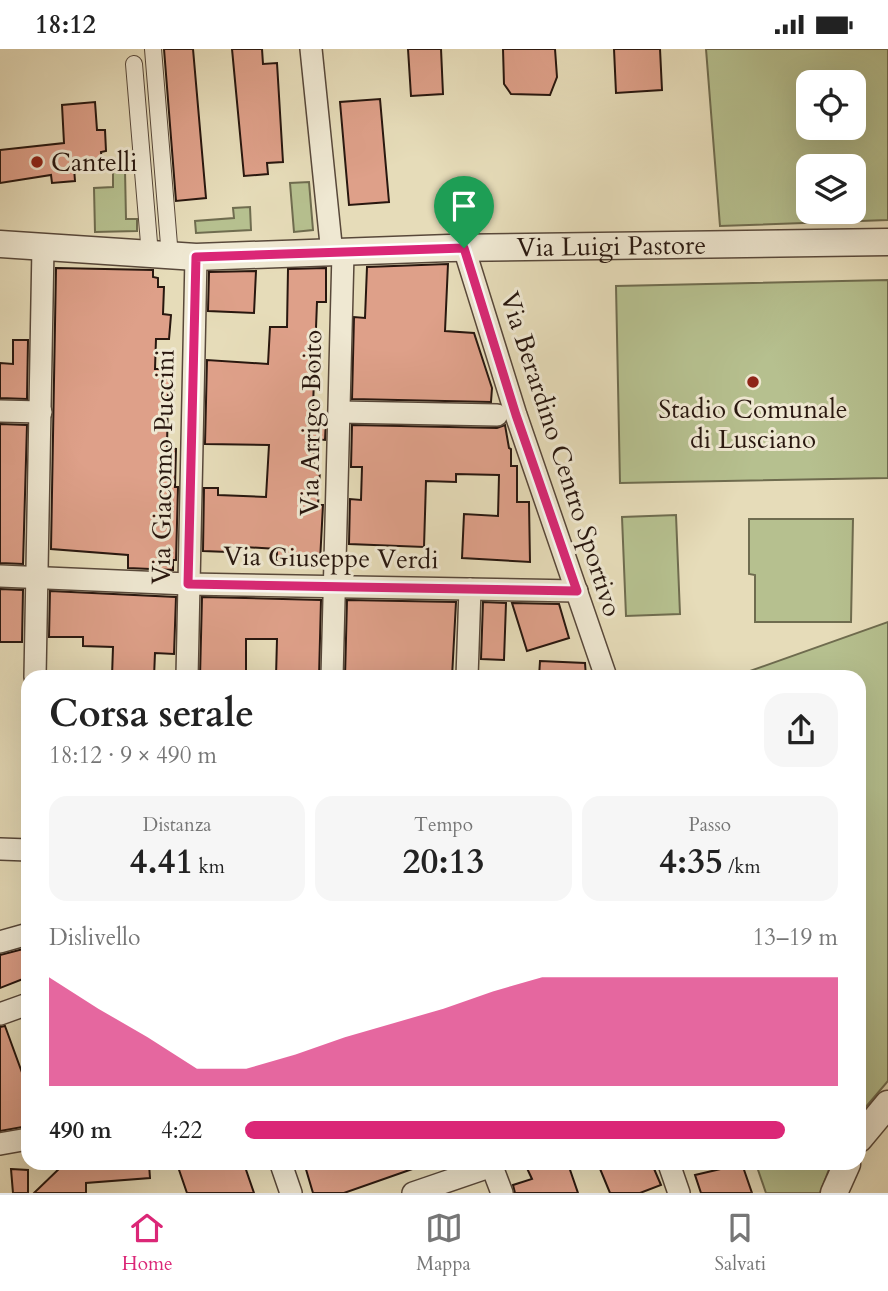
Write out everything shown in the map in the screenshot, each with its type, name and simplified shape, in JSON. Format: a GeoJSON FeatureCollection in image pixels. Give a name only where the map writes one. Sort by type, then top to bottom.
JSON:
{"type":"FeatureCollection","features":[{"type":"Feature","properties":{"kind":"street"},"geometry":{"type":"LineString","coordinates":[[153,49],[172,256]]}},
{"type":"Feature","properties":{"kind":"street","name":"Via Arrigo Boito"},"geometry":{"type":"LineString","coordinates":[[312,49],[337,253],[340,412],[331,670]]}},
{"type":"Feature","properties":{"kind":"street"},"geometry":{"type":"LineString","coordinates":[[134,64],[172,256]]}},
{"type":"Feature","properties":{"kind":"street","name":"Via Luigi Pastore"},"geometry":{"type":"LineString","coordinates":[[0,244],[172,256],[464,248],[888,242]]}},
{"type":"Feature","properties":{"kind":"street"},"geometry":{"type":"LineString","coordinates":[[35,670],[43,247]]}},
{"type":"Feature","properties":{"kind":"street","name":"Via Berardino Centro Sportivo"},"geometry":{"type":"LineString","coordinates":[[464,248],[516,415],[604,670]]}},
{"type":"Feature","properties":{"kind":"street","name":"Via Giacomo Puccini"},"geometry":{"type":"LineString","coordinates":[[172,256],[188,584],[187,670]]}},
{"type":"Feature","properties":{"kind":"street"},"geometry":{"type":"LineString","coordinates":[[0,411],[41,412]]}},
{"type":"Feature","properties":{"kind":"street"},"geometry":{"type":"LineString","coordinates":[[340,412],[497,415]]}},
{"type":"Feature","properties":{"kind":"street","name":"Via Giuseppe Verdi"},"geometry":{"type":"LineString","coordinates":[[0,576],[188,584],[577,591]]}},
{"type":"Feature","properties":{"kind":"street"},"geometry":{"type":"LineString","coordinates":[[467,670],[470,589]]}},
{"type":"Feature","properties":{"kind":"street"},"geometry":{"type":"LineString","coordinates":[[0,849],[21,850]]}},
{"type":"Feature","properties":{"kind":"street"},"geometry":{"type":"LineString","coordinates":[[0,942],[21,936]]}},
{"type":"Feature","properties":{"kind":"street"},"geometry":{"type":"LineString","coordinates":[[0,1014],[21,1006]]}},
{"type":"Feature","properties":{"kind":"street"},"geometry":{"type":"LineString","coordinates":[[866,1131],[888,1104]]}},
{"type":"Feature","properties":{"kind":"street"},"geometry":{"type":"LineString","coordinates":[[0,1144],[21,1140]]}},
{"type":"Feature","properties":{"kind":"street"},"geometry":{"type":"LineString","coordinates":[[283,1170],[291,1193]]}},
{"type":"Feature","properties":{"kind":"street"},"geometry":{"type":"LineString","coordinates":[[413,1193],[478,1170]]}},
{"type":"Feature","properties":{"kind":"street"},"geometry":{"type":"LineString","coordinates":[[494,1170],[502,1193]]}},
{"type":"Feature","properties":{"kind":"street"},"geometry":{"type":"LineString","coordinates":[[671,1170],[679,1193]]}},
{"type":"Feature","properties":{"kind":"street"},"geometry":{"type":"LineString","coordinates":[[834,1193],[844,1170]]}},
{"type":"Feature","properties":{"kind":"green space"},"geometry":{"type":"Polygon","coordinates":[[[706,49],[888,49],[888,220],[866,221],[866,154],[796,154],[796,223],[720,226],[706,49]]]}},
{"type":"Feature","properties":{"kind":"green space"},"geometry":{"type":"Polygon","coordinates":[[[125,170],[126,219],[137,219],[137,231],[95,232],[94,188],[113,187],[113,171],[125,170]]]}},
{"type":"Feature","properties":{"kind":"green space"},"geometry":{"type":"Polygon","coordinates":[[[309,182],[313,230],[294,232],[290,183],[309,182]]]}},
{"type":"Feature","properties":{"kind":"green space"},"geometry":{"type":"Polygon","coordinates":[[[250,207],[251,230],[196,233],[195,221],[234,218],[233,208],[250,207]]]}},
{"type":"Feature","properties":{"kind":"green space","name":"Stadio Comunale di Lusciano"},"geometry":{"type":"Polygon","coordinates":[[[888,280],[888,478],[620,483],[616,286],[888,280]]]}},
{"type":"Feature","properties":{"kind":"green space"},"geometry":{"type":"Polygon","coordinates":[[[676,515],[680,614],[626,616],[622,517],[676,515]]]}},
{"type":"Feature","properties":{"kind":"green space"},"geometry":{"type":"Polygon","coordinates":[[[749,519],[853,519],[851,622],[755,622],[755,575],[749,574],[749,519]]]}},
{"type":"Feature","properties":{"kind":"green space"},"geometry":{"type":"Polygon","coordinates":[[[888,622],[888,1081],[866,1107],[866,670],[753,670],[888,622]]]}},
{"type":"Feature","properties":{"kind":"green space"},"geometry":{"type":"Polygon","coordinates":[[[758,1170],[829,1170],[820,1193],[766,1193],[758,1170]]]}},
{"type":"Feature","properties":{"kind":"building"},"geometry":{"type":"Polygon","coordinates":[[[164,49],[193,49],[206,198],[176,201],[164,49]]]}},
{"type":"Feature","properties":{"kind":"building"},"geometry":{"type":"Polygon","coordinates":[[[232,49],[262,49],[263,64],[277,63],[283,162],[267,163],[268,174],[244,176],[232,49]]]}},
{"type":"Feature","properties":{"kind":"building"},"geometry":{"type":"Polygon","coordinates":[[[408,49],[441,49],[443,94],[411,96],[408,49]]]}},
{"type":"Feature","properties":{"kind":"building"},"geometry":{"type":"Polygon","coordinates":[[[503,49],[555,49],[557,77],[550,95],[511,94],[504,84],[503,49]]]}},
{"type":"Feature","properties":{"kind":"building"},"geometry":{"type":"Polygon","coordinates":[[[614,49],[660,49],[662,90],[616,93],[614,49]]]}},
{"type":"Feature","properties":{"kind":"building"},"geometry":{"type":"Polygon","coordinates":[[[380,99],[389,202],[349,205],[340,102],[380,99]]]}},
{"type":"Feature","properties":{"kind":"building"},"geometry":{"type":"Polygon","coordinates":[[[95,102],[97,130],[105,130],[106,151],[101,152],[102,161],[88,162],[89,167],[74,168],[75,181],[52,183],[51,175],[0,183],[0,150],[64,143],[62,105],[95,102]]]}},
{"type":"Feature","properties":{"kind":"building"},"geometry":{"type":"Polygon","coordinates":[[[448,264],[445,331],[474,333],[492,388],[491,402],[352,399],[354,317],[365,318],[367,267],[448,264]]]}},
{"type":"Feature","properties":{"kind":"building"},"geometry":{"type":"Polygon","coordinates":[[[56,268],[153,270],[153,277],[158,278],[158,287],[164,287],[163,314],[171,315],[169,339],[156,339],[155,369],[174,369],[173,395],[168,395],[167,448],[176,449],[175,487],[178,487],[176,560],[173,560],[173,570],[128,568],[128,555],[51,549],[56,268]]]}},
{"type":"Feature","properties":{"kind":"building"},"geometry":{"type":"Polygon","coordinates":[[[326,268],[326,302],[317,302],[313,406],[314,418],[326,419],[325,440],[315,439],[313,469],[320,469],[318,505],[323,505],[320,561],[277,560],[277,549],[228,546],[228,552],[203,551],[204,488],[218,488],[218,495],[266,497],[269,445],[205,444],[207,360],[268,364],[270,327],[287,327],[288,269],[326,268]]]}},
{"type":"Feature","properties":{"kind":"building"},"geometry":{"type":"Polygon","coordinates":[[[256,271],[254,313],[208,311],[209,272],[256,271]]]}},
{"type":"Feature","properties":{"kind":"building"},"geometry":{"type":"Polygon","coordinates":[[[13,340],[28,340],[27,399],[0,398],[0,363],[13,364],[13,340]]]}},
{"type":"Feature","properties":{"kind":"building"},"geometry":{"type":"Polygon","coordinates":[[[0,424],[27,425],[23,564],[0,563],[0,424]]]}},
{"type":"Feature","properties":{"kind":"building"},"geometry":{"type":"Polygon","coordinates":[[[352,425],[497,428],[505,425],[511,449],[511,466],[517,466],[517,502],[529,502],[530,562],[462,558],[464,514],[498,516],[499,475],[456,474],[456,482],[426,481],[424,547],[349,544],[350,499],[361,500],[362,467],[351,467],[352,425]]]}},
{"type":"Feature","properties":{"kind":"building"},"geometry":{"type":"Polygon","coordinates":[[[0,589],[23,590],[22,642],[0,642],[0,589]]]}},
{"type":"Feature","properties":{"kind":"building"},"geometry":{"type":"Polygon","coordinates":[[[50,591],[176,597],[174,654],[155,653],[154,670],[112,670],[113,647],[83,646],[83,637],[49,637],[50,591]]]}},
{"type":"Feature","properties":{"kind":"building"},"geometry":{"type":"Polygon","coordinates":[[[202,597],[321,600],[319,670],[276,670],[277,639],[246,639],[246,670],[200,670],[202,597]]]}},
{"type":"Feature","properties":{"kind":"building"},"geometry":{"type":"Polygon","coordinates":[[[347,600],[456,602],[452,670],[345,670],[347,600]]]}},
{"type":"Feature","properties":{"kind":"building"},"geometry":{"type":"Polygon","coordinates":[[[483,602],[506,603],[504,660],[481,659],[483,602]]]}},
{"type":"Feature","properties":{"kind":"building"},"geometry":{"type":"Polygon","coordinates":[[[512,603],[559,604],[569,638],[527,651],[512,603]]]}},
{"type":"Feature","properties":{"kind":"building"},"geometry":{"type":"Polygon","coordinates":[[[540,661],[585,663],[586,670],[539,670],[540,661]]]}},
{"type":"Feature","properties":{"kind":"building"},"geometry":{"type":"Polygon","coordinates":[[[21,950],[21,980],[0,988],[0,955],[21,950]]]}},
{"type":"Feature","properties":{"kind":"building"},"geometry":{"type":"Polygon","coordinates":[[[5,1026],[21,1070],[21,1127],[0,1131],[0,1027],[5,1026]]]}},
{"type":"Feature","properties":{"kind":"building"},"geometry":{"type":"Polygon","coordinates":[[[11,1169],[28,1170],[28,1193],[13,1193],[11,1169]]]}},
{"type":"Feature","properties":{"kind":"building"},"geometry":{"type":"Polygon","coordinates":[[[58,1170],[149,1170],[150,1178],[86,1183],[86,1193],[34,1193],[58,1170]]]}},
{"type":"Feature","properties":{"kind":"building"},"geometry":{"type":"Polygon","coordinates":[[[179,1170],[246,1170],[254,1193],[187,1193],[179,1170]]]}},
{"type":"Feature","properties":{"kind":"building"},"geometry":{"type":"Polygon","coordinates":[[[306,1170],[410,1170],[344,1193],[313,1193],[306,1170]]]}},
{"type":"Feature","properties":{"kind":"building"},"geometry":{"type":"Polygon","coordinates":[[[528,1170],[570,1170],[578,1193],[515,1193],[513,1185],[532,1179],[528,1170]]]}},
{"type":"Feature","properties":{"kind":"building"},"geometry":{"type":"Polygon","coordinates":[[[600,1170],[655,1170],[661,1185],[640,1193],[610,1193],[600,1170]]]}},
{"type":"Feature","properties":{"kind":"building"},"geometry":{"type":"Polygon","coordinates":[[[716,1170],[744,1170],[752,1193],[701,1193],[695,1175],[716,1170]]]}},
{"type":"Feature","properties":{"kind":"place","name":"Cantelli"},"geometry":{"type":"Point","coordinates":[37,162]}},
{"type":"Feature","properties":{"kind":"place","name":"Stadio Comunale di Lusciano"},"geometry":{"type":"Point","coordinates":[753,382]}},
{"type":"Feature","properties":{"kind":"route"},"geometry":{"type":"LineString","coordinates":[[464,248],[516,415],[577,591],[188,584],[196,257],[464,248]]}}]}
